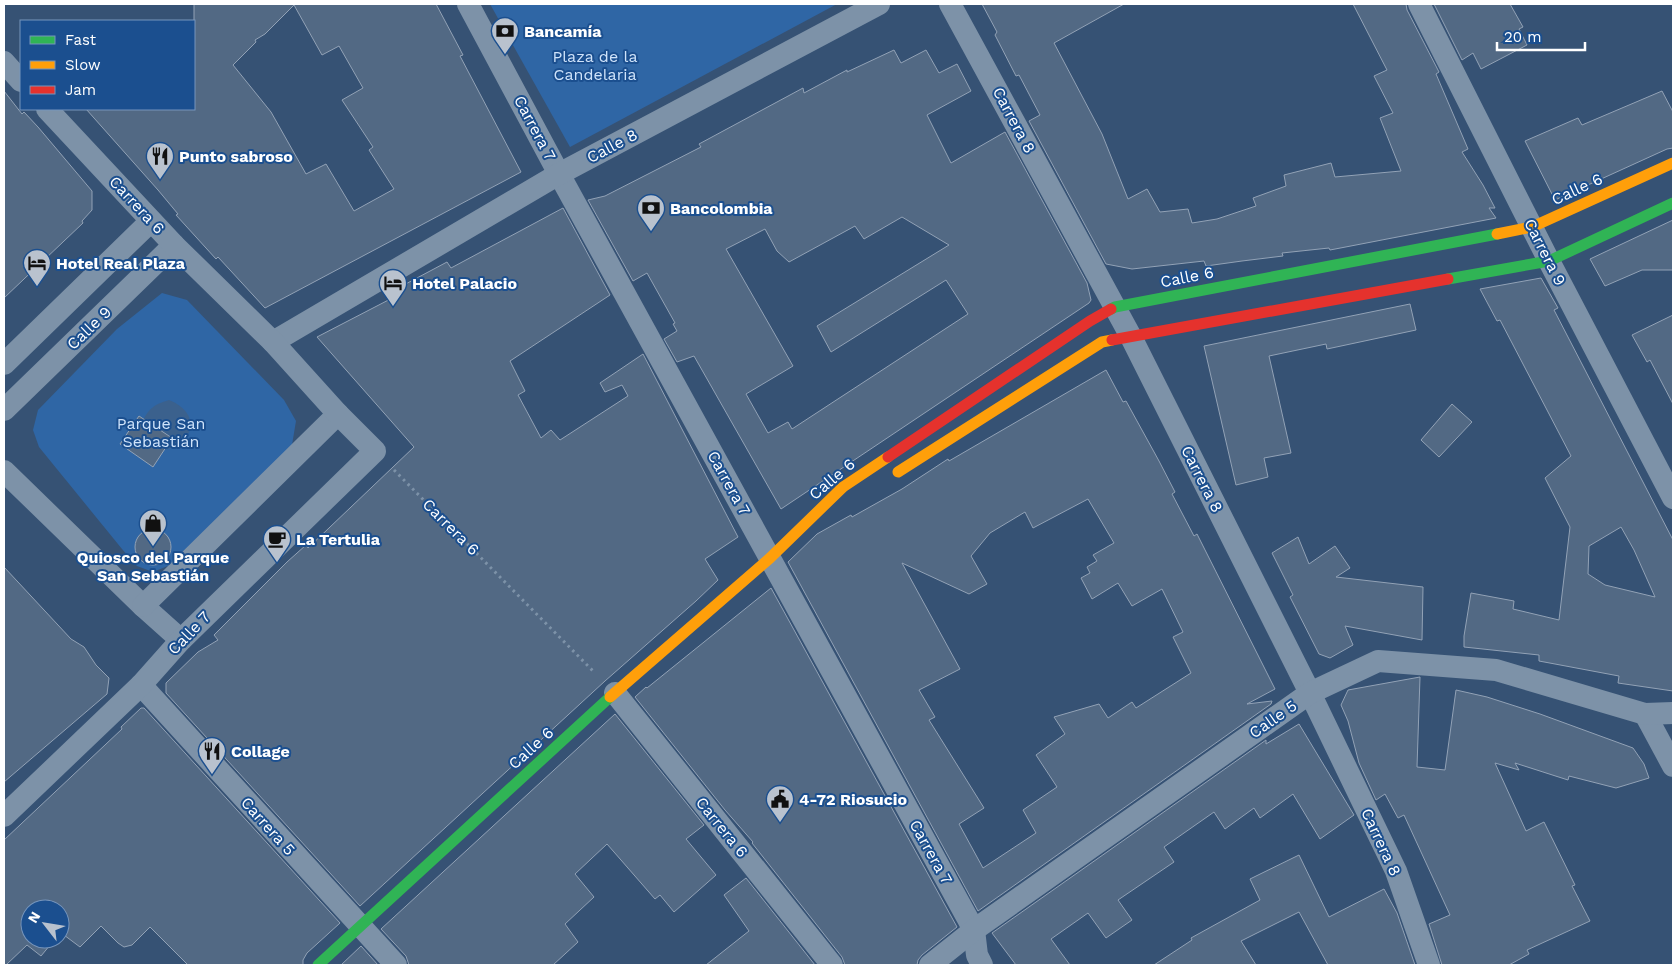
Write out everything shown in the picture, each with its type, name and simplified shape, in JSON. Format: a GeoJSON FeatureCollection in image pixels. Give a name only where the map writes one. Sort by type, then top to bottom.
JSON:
{"type":"FeatureCollection","features":[{"type":"Feature","properties":{"kind":"street","name":"Carrera 7"},"geometry":{"type":"LineString","coordinates":[[468,4],[559,174],[974,930],[976,955],[982,965]]}},
{"type":"Feature","properties":{"kind":"street","name":"Calle 8"},"geometry":{"type":"LineString","coordinates":[[273,342],[559,174],[879,4]]}},
{"type":"Feature","properties":{"kind":"street","name":"Carrera 8"},"geometry":{"type":"LineString","coordinates":[[950,4],[1130,335],[1310,693],[1396,871],[1429,965]]}},
{"type":"Feature","properties":{"kind":"street","name":"Carrera 9"},"geometry":{"type":"LineString","coordinates":[[1419,4],[1549,261],[1673,498]]}},
{"type":"Feature","properties":{"kind":"street"},"geometry":{"type":"LineString","coordinates":[[4,62],[20,80]]}},
{"type":"Feature","properties":{"kind":"street","name":"Carrera 6"},"geometry":{"type":"LineString","coordinates":[[48,110],[174,245],[273,342],[375,452]]}},
{"type":"Feature","properties":{"kind":"street","name":"Calle 6"},"geometry":{"type":"LineString","coordinates":[[318,965],[615,693],[770,558],[843,487],[1090,321],[1115,307],[1532,227],[1673,163]]}},
{"type":"Feature","properties":{"kind":"street"},"geometry":{"type":"LineString","coordinates":[[892,476],[1102,342],[1130,335],[1549,261],[1673,203]]}},
{"type":"Feature","properties":{"kind":"street","name":"Calle 9"},"geometry":{"type":"LineString","coordinates":[[4,364],[152,221]]}},
{"type":"Feature","properties":{"kind":"street","name":"Calle 9"},"geometry":{"type":"LineString","coordinates":[[4,410],[174,245]]}},
{"type":"Feature","properties":{"kind":"street"},"geometry":{"type":"LineString","coordinates":[[143,606],[338,414]]}},
{"type":"Feature","properties":{"kind":"street","name":"Calle 7"},"geometry":{"type":"LineString","coordinates":[[4,816],[142,685],[181,640],[375,452]]}},
{"type":"Feature","properties":{"kind":"street"},"geometry":{"type":"LineString","coordinates":[[4,471],[143,606],[181,640]]}},
{"type":"Feature","properties":{"kind":"street","name":"Calle 6"},"geometry":{"type":"LineString","coordinates":[[770,558],[826,520]]}},
{"type":"Feature","properties":{"kind":"street","name":"Calle 5"},"geometry":{"type":"LineString","coordinates":[[930,965],[974,930],[1310,693],[1378,661],[1496,670],[1645,714],[1673,713]]}},
{"type":"Feature","properties":{"kind":"street","name":"Carrera 5"},"geometry":{"type":"LineString","coordinates":[[142,685],[396,965]]}},
{"type":"Feature","properties":{"kind":"street","name":"Carrera 6"},"geometry":{"type":"LineString","coordinates":[[615,693],[832,965]]}},
{"type":"Feature","properties":{"kind":"street"},"geometry":{"type":"LineString","coordinates":[[1645,714],[1673,766]]}},
{"type":"Feature","properties":{"kind":"path","name":"Carrera 6"},"geometry":{"type":"LineString","coordinates":[[375,452],[615,693]]}},
{"type":"Feature","properties":{"kind":"green space","name":"Plaza de la Candelaria"},"geometry":{"type":"Polygon","coordinates":[[[490,4],[837,4],[570,147],[490,4]]]}},
{"type":"Feature","properties":{"kind":"green space","name":"Parque San Sebastián"},"geometry":{"type":"Polygon","coordinates":[[[162,293],[187,300],[284,400],[296,421],[292,445],[180,561],[153,572],[137,566],[122,549],[39,447],[33,430],[38,410],[117,329],[162,293]]]}},
{"type":"Feature","properties":{"kind":"shaded area"},"geometry":{"type":"Polygon","coordinates":[[[169,400],[186,412],[190,419],[190,427],[183,441],[164,450],[141,424],[146,414],[152,408],[169,400]]]}},
{"type":"Feature","properties":{"kind":"building"},"geometry":{"type":"Polygon","coordinates":[[[194,4],[436,4],[463,55],[460,56],[521,172],[265,308],[218,257],[216,259],[176,215],[178,214],[87,110],[195,110],[194,4]],[[294,5],[265,34],[255,40],[256,42],[233,65],[271,112],[306,174],[326,164],[354,211],[394,189],[369,150],[373,147],[342,100],[363,88],[339,46],[322,55],[294,5]]]}},
{"type":"Feature","properties":{"kind":"building"},"geometry":{"type":"Polygon","coordinates":[[[982,4],[1124,4],[1054,43],[1102,134],[1128,199],[1147,189],[1160,212],[1188,209],[1192,223],[1217,219],[1256,206],[1253,198],[1286,186],[1284,175],[1331,163],[1335,177],[1401,171],[1380,118],[1393,113],[1374,76],[1387,70],[1353,4],[1406,4],[1407,10],[1439,72],[1436,74],[1468,149],[1462,152],[1495,208],[1489,208],[1496,218],[1330,250],[1329,248],[1282,253],[1283,256],[1206,266],[1204,261],[1132,269],[1106,264],[1029,121],[1040,115],[1019,75],[1016,76],[995,35],[997,32],[982,4]]]}},
{"type":"Feature","properties":{"kind":"building"},"geometry":{"type":"Polygon","coordinates":[[[1434,4],[1510,4],[1523,27],[1519,29],[1527,45],[1481,69],[1473,53],[1462,60],[1434,4]]]}},
{"type":"Feature","properties":{"kind":"building"},"geometry":{"type":"Polygon","coordinates":[[[894,50],[901,63],[926,50],[939,73],[957,64],[971,91],[927,115],[951,163],[1005,132],[1087,283],[1091,300],[781,509],[694,356],[677,362],[664,339],[677,331],[673,324],[675,323],[647,273],[633,281],[588,200],[605,196],[701,147],[699,144],[803,88],[804,93],[847,70],[847,72],[894,50]],[[902,217],[864,239],[855,226],[789,262],[777,251],[765,229],[726,249],[793,366],[746,394],[768,433],[788,422],[792,429],[968,314],[946,280],[831,352],[817,326],[949,245],[902,217]]]}},
{"type":"Feature","properties":{"kind":"building"},"geometry":{"type":"Polygon","coordinates":[[[4,91],[22,114],[24,112],[38,127],[92,191],[92,210],[82,221],[83,223],[4,298],[4,91]]]}},
{"type":"Feature","properties":{"kind":"building"},"geometry":{"type":"Polygon","coordinates":[[[1662,91],[1673,112],[1673,148],[1667,149],[1555,200],[1525,141],[1578,118],[1582,125],[1662,91]]]}},
{"type":"Feature","properties":{"kind":"building"},"geometry":{"type":"Polygon","coordinates":[[[563,208],[610,295],[510,361],[525,391],[518,395],[541,438],[551,430],[560,440],[628,396],[622,385],[605,392],[600,383],[643,354],[738,537],[705,559],[718,580],[360,906],[166,693],[166,683],[198,652],[218,640],[214,635],[287,562],[306,545],[308,548],[414,447],[317,337],[402,293],[400,287],[447,262],[451,268],[563,208]]]}},
{"type":"Feature","properties":{"kind":"building"},"geometry":{"type":"Polygon","coordinates":[[[1673,220],[1673,270],[1642,270],[1605,286],[1590,259],[1673,220]]]}},
{"type":"Feature","properties":{"kind":"building"},"geometry":{"type":"Polygon","coordinates":[[[1541,278],[1558,308],[1554,310],[1673,540],[1673,691],[1618,683],[1619,676],[1539,661],[1539,655],[1464,647],[1471,593],[1514,601],[1513,609],[1559,620],[1570,527],[1545,478],[1571,456],[1500,320],[1497,321],[1480,289],[1541,278]],[[1621,527],[1589,546],[1588,574],[1605,585],[1655,597],[1634,550],[1621,527]]]}},
{"type":"Feature","properties":{"kind":"building"},"geometry":{"type":"Polygon","coordinates":[[[1410,304],[1416,330],[1327,349],[1326,344],[1269,356],[1291,453],[1264,458],[1268,477],[1236,485],[1204,346],[1410,304]]]}},
{"type":"Feature","properties":{"kind":"building"},"geometry":{"type":"Polygon","coordinates":[[[1673,315],[1673,404],[1650,360],[1647,362],[1632,335],[1673,315]]]}},
{"type":"Feature","properties":{"kind":"building"},"geometry":{"type":"Polygon","coordinates":[[[1106,370],[1123,402],[1126,401],[1159,461],[1175,492],[1172,494],[1194,536],[1197,534],[1275,689],[1247,704],[1272,701],[1271,704],[978,911],[788,562],[817,534],[902,489],[948,459],[949,461],[1106,370]],[[1088,499],[1033,528],[1025,512],[990,533],[971,556],[987,584],[969,594],[902,563],[960,669],[919,690],[935,717],[929,720],[984,808],[959,824],[983,868],[1036,833],[1023,810],[1057,787],[1036,755],[1065,734],[1054,717],[1099,704],[1108,718],[1132,702],[1136,708],[1191,673],[1173,637],[1183,632],[1162,589],[1132,606],[1118,583],[1092,599],[1081,578],[1090,573],[1087,567],[1097,561],[1093,555],[1114,543],[1088,499]]]}},
{"type":"Feature","properties":{"kind":"building"},"geometry":{"type":"Polygon","coordinates":[[[1452,404],[1472,422],[1439,457],[1421,440],[1452,404]]]}},
{"type":"Feature","properties":{"kind":"building"},"geometry":{"type":"Polygon","coordinates":[[[139,416],[172,438],[153,467],[120,444],[139,416]]]}},
{"type":"Feature","properties":{"kind":"building","name":"Quiosco del Parque San Sebastián"},"geometry":{"type":"Polygon","coordinates":[[[153,529],[166,534],[171,547],[166,560],[153,565],[140,560],[135,547],[140,534],[153,529]]]}},
{"type":"Feature","properties":{"kind":"building"},"geometry":{"type":"Polygon","coordinates":[[[1298,537],[1309,564],[1335,546],[1350,568],[1336,577],[1423,587],[1422,640],[1345,626],[1353,645],[1330,658],[1319,654],[1290,597],[1293,595],[1272,553],[1298,537]]]}},
{"type":"Feature","properties":{"kind":"building"},"geometry":{"type":"Polygon","coordinates":[[[4,567],[71,639],[84,647],[96,665],[109,678],[107,694],[4,782],[4,567]]]}},
{"type":"Feature","properties":{"kind":"building"},"geometry":{"type":"Polygon","coordinates":[[[771,588],[957,927],[922,955],[917,965],[845,965],[842,957],[753,842],[725,810],[635,697],[771,588]]]}},
{"type":"Feature","properties":{"kind":"building"},"geometry":{"type":"Polygon","coordinates":[[[1420,677],[1417,767],[1445,770],[1456,690],[1487,697],[1540,714],[1633,748],[1644,764],[1649,778],[1616,788],[1569,776],[1568,780],[1515,763],[1519,770],[1495,763],[1526,831],[1544,822],[1575,885],[1572,886],[1590,921],[1527,950],[1529,954],[1509,965],[1442,965],[1429,924],[1450,915],[1404,815],[1398,818],[1385,794],[1376,800],[1359,763],[1348,721],[1341,705],[1348,690],[1420,677]]]}},
{"type":"Feature","properties":{"kind":"building"},"geometry":{"type":"Polygon","coordinates":[[[141,708],[144,708],[340,923],[307,953],[303,960],[303,965],[188,965],[150,927],[132,945],[124,947],[101,926],[80,947],[70,940],[70,899],[20,899],[20,949],[23,949],[4,965],[4,840],[122,729],[121,727],[141,708]]]}},
{"type":"Feature","properties":{"kind":"building"},"geometry":{"type":"Polygon","coordinates":[[[615,714],[704,825],[686,839],[716,875],[674,912],[660,895],[655,899],[607,844],[575,874],[594,897],[565,924],[578,942],[553,965],[409,965],[406,956],[381,929],[615,714]]]}},
{"type":"Feature","properties":{"kind":"building"},"geometry":{"type":"Polygon","coordinates":[[[1299,724],[1354,815],[1320,839],[1293,794],[1260,818],[1254,808],[1225,829],[1214,812],[1164,847],[1174,862],[1118,900],[1132,920],[1106,938],[1088,913],[1051,939],[1070,965],[1016,965],[992,933],[1266,740],[1266,744],[1299,724]]]}},
{"type":"Feature","properties":{"kind":"building"},"geometry":{"type":"Polygon","coordinates":[[[1299,855],[1329,917],[1384,889],[1397,913],[1415,965],[1328,965],[1299,912],[1241,941],[1256,965],[1154,965],[1192,940],[1191,938],[1260,900],[1250,879],[1299,855]]]}},
{"type":"Feature","properties":{"kind":"building"},"geometry":{"type":"Polygon","coordinates":[[[746,878],[815,965],[706,965],[749,931],[724,895],[746,878]]]}},
{"type":"Feature","properties":{"kind":"building"},"geometry":{"type":"Polygon","coordinates":[[[361,946],[378,965],[341,965],[361,946]]]}},
{"type":"Feature","properties":{"kind":"building"},"geometry":{"type":"Polygon","coordinates":[[[32,949],[47,949],[41,956],[32,949]]]}},
{"type":"Feature","properties":{"kind":"traffic: fast"},"geometry":{"type":"LineString","coordinates":[[1448,279],[1549,261],[1673,203]]}},
{"type":"Feature","properties":{"kind":"traffic: fast"},"geometry":{"type":"LineString","coordinates":[[1111,309],[1497,234]]}},
{"type":"Feature","properties":{"kind":"traffic: fast"},"geometry":{"type":"LineString","coordinates":[[318,965],[610,697]]}},
{"type":"Feature","properties":{"kind":"traffic: slow"},"geometry":{"type":"LineString","coordinates":[[1497,234],[1532,227],[1673,163]]}},
{"type":"Feature","properties":{"kind":"traffic: slow"},"geometry":{"type":"LineString","coordinates":[[898,472],[1102,342],[1112,340]]}},
{"type":"Feature","properties":{"kind":"traffic: slow"},"geometry":{"type":"LineString","coordinates":[[610,697],[770,558],[843,487],[888,457]]}},
{"type":"Feature","properties":{"kind":"traffic: jam"},"geometry":{"type":"LineString","coordinates":[[1112,340],[1448,279]]}},
{"type":"Feature","properties":{"kind":"traffic: jam"},"geometry":{"type":"LineString","coordinates":[[888,457],[1090,321],[1111,309]]}},
{"type":"Feature","properties":{"kind":"place","name":"Bancamía"},"geometry":{"type":"Point","coordinates":[505,55]}},
{"type":"Feature","properties":{"kind":"place","name":"Punto sabroso"},"geometry":{"type":"Point","coordinates":[160,180]}},
{"type":"Feature","properties":{"kind":"place","name":"Bancolombia"},"geometry":{"type":"Point","coordinates":[651,232]}},
{"type":"Feature","properties":{"kind":"place","name":"Hotel Real Plaza"},"geometry":{"type":"Point","coordinates":[37,287]}},
{"type":"Feature","properties":{"kind":"place","name":"Hotel Palacio"},"geometry":{"type":"Point","coordinates":[393,307]}},
{"type":"Feature","properties":{"kind":"place","name":"Quiosco del Parque San Sebastián"},"geometry":{"type":"Point","coordinates":[153,547]}},
{"type":"Feature","properties":{"kind":"place","name":"La Tertulia"},"geometry":{"type":"Point","coordinates":[277,563]}},
{"type":"Feature","properties":{"kind":"place","name":"Collage"},"geometry":{"type":"Point","coordinates":[212,775]}},
{"type":"Feature","properties":{"kind":"place","name":"4-72 Riosucio"},"geometry":{"type":"Point","coordinates":[780,823]}}]}
